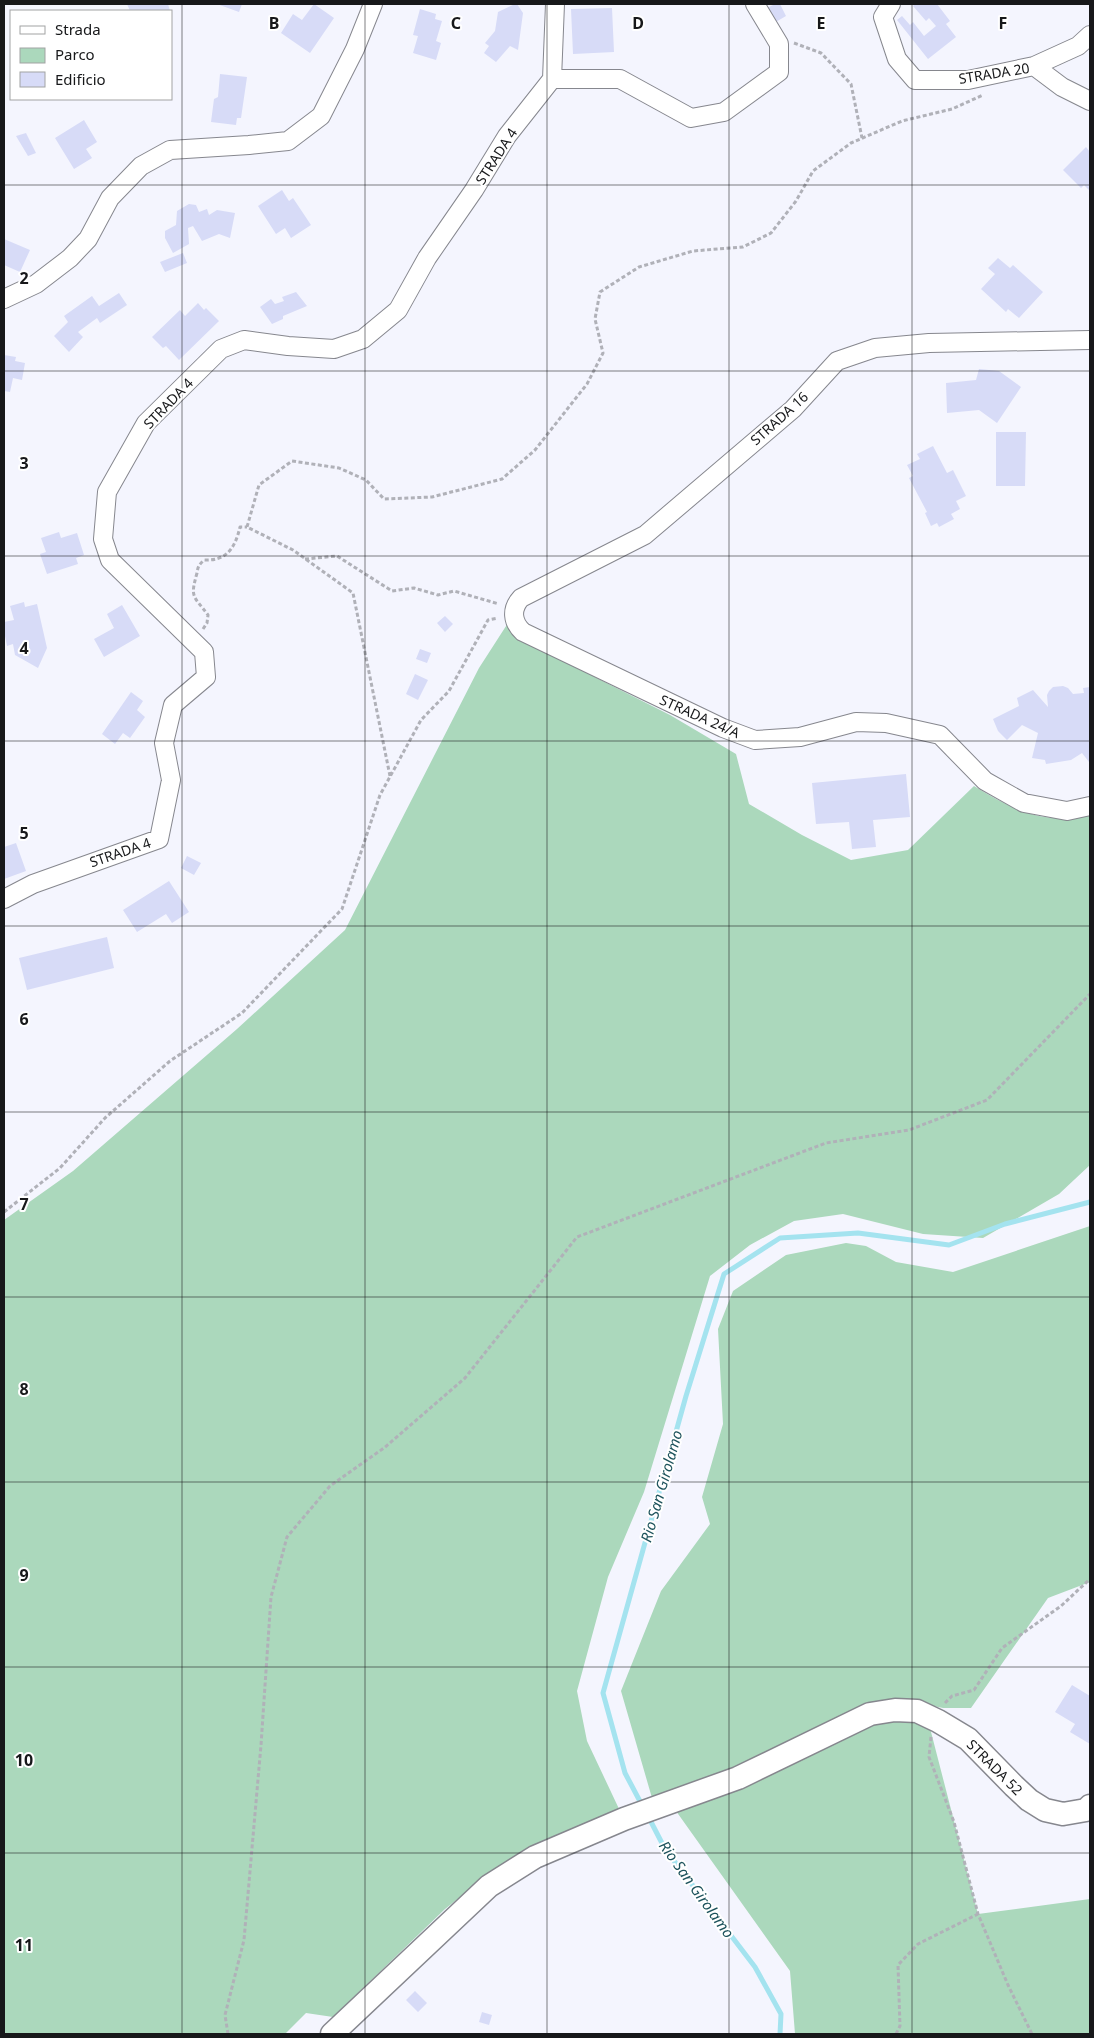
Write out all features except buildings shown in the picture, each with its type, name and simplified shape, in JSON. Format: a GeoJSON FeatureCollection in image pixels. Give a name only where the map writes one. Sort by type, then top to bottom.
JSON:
{"type":"FeatureCollection","features":[{"type":"Feature","properties":{"kind":"street"},"geometry":{"type":"LineString","coordinates":[[4,298],[36,284],[70,258],[88,238],[110,198],[141,166],[170,150],[288,141],[321,116],[356,49],[373,4]]}},
{"type":"Feature","properties":{"kind":"street"},"geometry":{"type":"LineString","coordinates":[[554,4],[552,79],[620,79],[691,118],[724,112],[779,72],[779,44],[755,4]]}},
{"type":"Feature","properties":{"kind":"street","name":"STRADA 20"},"geometry":{"type":"LineString","coordinates":[[891,4],[883,17],[897,58],[916,80],[968,80],[1034,66],[1062,87],[1090,101]]}},
{"type":"Feature","properties":{"kind":"street"},"geometry":{"type":"LineString","coordinates":[[1034,66],[1078,46],[1090,35]]}},
{"type":"Feature","properties":{"kind":"street","name":"STRADA 4"},"geometry":{"type":"LineString","coordinates":[[4,899],[33,884],[118,852],[159,839],[171,780],[164,743],[173,705],[206,677],[204,652],[110,560],[103,539],[106,492],[146,423],[221,349],[244,340],[288,346],[334,349],[363,339],[391,316],[398,310],[426,258],[474,190],[507,136],[552,79]]}},
{"type":"Feature","properties":{"kind":"street","name":"STRADA 16"},"geometry":{"type":"LineString","coordinates":[[514,612],[521,598],[527,594],[644,535],[793,409],[837,361],[875,348],[929,344],[1090,340]]}},
{"type":"Feature","properties":{"kind":"street","name":"STRADA 24/A"},"geometry":{"type":"LineString","coordinates":[[514,612],[518,627],[523,632],[723,728],[755,740],[800,738],[856,722],[886,723],[940,735],[986,781],[1024,803],[1067,811],[1090,806]]}},
{"type":"Feature","properties":{"kind":"street","name":"STRADA 52"},"geometry":{"type":"LineString","coordinates":[[332,2034],[489,1886],[535,1857],[624,1819],[738,1778],[870,1714],[895,1710],[916,1711],[932,1718],[968,1739],[1024,1795],[1045,1810],[1063,1814],[1086,1810],[1090,1806]]}},
{"type":"Feature","properties":{"kind":"path"},"geometry":{"type":"LineString","coordinates":[[775,36],[821,53],[851,84],[862,138]]}},
{"type":"Feature","properties":{"kind":"path"},"geometry":{"type":"LineString","coordinates":[[247,527],[259,485],[292,461],[339,468],[366,480],[384,499],[432,497],[502,479],[535,450],[587,384],[603,353],[595,319],[600,292],[639,267],[692,250],[742,247],[771,233],[796,201],[813,171],[852,143],[902,121],[952,110],[988,92]]}},
{"type":"Feature","properties":{"kind":"path"},"geometry":{"type":"LineString","coordinates":[[188,637],[196,636],[207,623],[208,615],[193,594],[198,566],[204,560],[216,561],[221,559],[234,545],[240,527],[247,527],[293,550],[353,593],[390,776]]}},
{"type":"Feature","properties":{"kind":"path"},"geometry":{"type":"LineString","coordinates":[[305,559],[337,556],[392,591],[414,588],[438,595],[454,591],[484,598],[514,612]]}},
{"type":"Feature","properties":{"kind":"path"},"geometry":{"type":"LineString","coordinates":[[4,1212],[60,1168],[105,1118],[170,1061],[242,1013],[342,909],[380,795],[421,720],[449,691],[488,620],[514,612]]}},
{"type":"Feature","properties":{"kind":"path"},"geometry":{"type":"LineString","coordinates":[[228,2034],[225,2015],[244,1940],[261,1745],[270,1597],[287,1537],[330,1486],[384,1448],[465,1378],[577,1237],[826,1143],[909,1130],[987,1100],[1090,994]]}},
{"type":"Feature","properties":{"kind":"path"},"geometry":{"type":"LineString","coordinates":[[1032,2034],[1008,1985],[978,1914],[954,1822],[929,1758],[932,1718],[952,1696],[974,1690],[1002,1648],[1061,1606],[1090,1579]]}},
{"type":"Feature","properties":{"kind":"path"},"geometry":{"type":"LineString","coordinates":[[896,2034],[900,2026],[898,1965],[918,1944],[978,1914]]}},
{"type":"Feature","properties":{"kind":"green space"},"geometry":{"type":"Polygon","coordinates":[[[508,623],[535,647],[670,715],[736,754],[749,804],[802,835],[851,860],[908,850],[974,786],[1002,802],[1029,814],[1058,818],[1090,814],[1090,1165],[1059,1194],[983,1238],[923,1234],[843,1214],[794,1221],[750,1245],[710,1276],[644,1492],[608,1577],[577,1691],[587,1741],[620,1811],[479,1882],[445,1909],[333,2017],[306,2013],[285,2034],[4,2034],[4,1220],[73,1171],[237,1029],[345,930],[479,668],[508,623]]]}},
{"type":"Feature","properties":{"kind":"green space"},"geometry":{"type":"Polygon","coordinates":[[[1090,1226],[1090,1582],[1048,1598],[971,1708],[943,1708],[919,1703],[806,1733],[711,1778],[652,1798],[621,1691],[661,1591],[710,1524],[702,1497],[723,1424],[718,1329],[733,1291],[786,1255],[846,1243],[866,1246],[896,1262],[953,1272],[1090,1226]]]}},
{"type":"Feature","properties":{"kind":"green space"},"geometry":{"type":"Polygon","coordinates":[[[898,1720],[913,1722],[930,1728],[978,1914],[1090,1899],[1090,2034],[795,2034],[790,1971],[676,1811],[715,1798],[863,1727],[898,1720]]]}},
{"type":"Feature","properties":{"kind":"waterway","name":"Rio San Girolamo"},"geometry":{"type":"LineString","coordinates":[[643,1807],[625,1773],[603,1693],[686,1396],[724,1274],[780,1238],[858,1233],[949,1245],[1005,1224],[1090,1202]]}},
{"type":"Feature","properties":{"kind":"waterway","name":"Rio San Girolamo"},"geometry":{"type":"LineString","coordinates":[[648,1816],[665,1849],[755,1967],[781,2014],[780,2034]]}}]}
